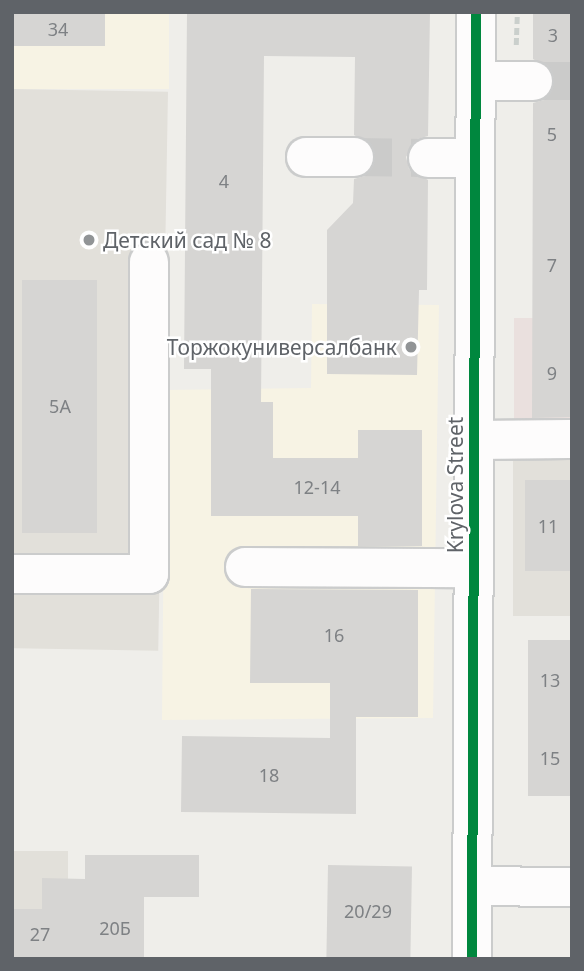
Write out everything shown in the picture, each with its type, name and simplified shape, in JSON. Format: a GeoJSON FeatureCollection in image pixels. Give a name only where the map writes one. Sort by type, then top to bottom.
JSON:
{"type":"FeatureCollection","features":[{"type":"Feature","properties":{"kind":"street","name":"Krylova Street"},"geometry":{"type":"LineString","coordinates":[[472,959],[476,12]]}},
{"type":"Feature","properties":{"kind":"street"},"geometry":{"type":"LineString","coordinates":[[476,81],[533,81]]}},
{"type":"Feature","properties":{"kind":"street"},"geometry":{"type":"LineString","coordinates":[[306,157],[354,157]]}},
{"type":"Feature","properties":{"kind":"street"},"geometry":{"type":"LineString","coordinates":[[428,158],[475,158]]}},
{"type":"Feature","properties":{"kind":"street"},"geometry":{"type":"LineString","coordinates":[[12,574],[149,574],[149,262]]}},
{"type":"Feature","properties":{"kind":"street"},"geometry":{"type":"LineString","coordinates":[[474,440],[572,439]]}},
{"type":"Feature","properties":{"kind":"street"},"geometry":{"type":"LineString","coordinates":[[245,567],[474,568]]}},
{"type":"Feature","properties":{"kind":"street"},"geometry":{"type":"LineString","coordinates":[[472,886],[572,887]]}},
{"type":"Feature","properties":{"kind":"shaded area"},"geometry":{"type":"Polygon","coordinates":[[[12,12],[169,12],[169,89],[12,89],[12,12]]]}},
{"type":"Feature","properties":{"kind":"shaded area","name":"Детский сад № 8"},"geometry":{"type":"Polygon","coordinates":[[[12,89],[168,92],[158,651],[12,648],[12,89]]]}},
{"type":"Feature","properties":{"kind":"shaded area"},"geometry":{"type":"Polygon","coordinates":[[[312,304],[439,305],[433,718],[162,720],[165,390],[311,388],[312,304]]]}},
{"type":"Feature","properties":{"kind":"shaded area"},"geometry":{"type":"Polygon","coordinates":[[[514,318],[572,318],[572,429],[514,429],[514,318]]]}},
{"type":"Feature","properties":{"kind":"shaded area"},"geometry":{"type":"Polygon","coordinates":[[[513,455],[572,455],[572,616],[513,616],[513,455]]]}},
{"type":"Feature","properties":{"kind":"shaded area"},"geometry":{"type":"Polygon","coordinates":[[[12,851],[68,851],[68,959],[12,959],[12,851]]]}},
{"type":"Feature","properties":{"kind":"building"},"geometry":{"type":"Polygon","coordinates":[[[12,12],[105,12],[105,46],[12,46],[12,12]]]}},
{"type":"Feature","properties":{"kind":"building"},"geometry":{"type":"Polygon","coordinates":[[[187,12],[430,12],[428,136],[417,139],[406,157],[409,169],[428,180],[427,290],[419,290],[417,375],[327,374],[327,230],[353,203],[354,179],[365,176],[376,158],[373,146],[354,135],[355,57],[264,56],[261,402],[273,402],[273,458],[358,458],[358,430],[422,430],[422,546],[358,546],[358,516],[211,516],[211,369],[184,369],[187,12]]]}},
{"type":"Feature","properties":{"kind":"building"},"geometry":{"type":"Polygon","coordinates":[[[533,12],[572,12],[572,417],[532,418],[533,103],[544,100],[555,82],[552,70],[533,59],[533,12]]]}},
{"type":"Feature","properties":{"kind":"building"},"geometry":{"type":"Polygon","coordinates":[[[22,280],[97,280],[97,533],[22,533],[22,280]]]}},
{"type":"Feature","properties":{"kind":"building"},"geometry":{"type":"Polygon","coordinates":[[[525,480],[572,480],[572,571],[525,571],[525,480]]]}},
{"type":"Feature","properties":{"kind":"building"},"geometry":{"type":"Polygon","coordinates":[[[251,589],[418,590],[418,717],[356,717],[356,814],[181,812],[182,736],[330,738],[330,683],[250,683],[251,589]]]}},
{"type":"Feature","properties":{"kind":"building"},"geometry":{"type":"Polygon","coordinates":[[[528,640],[572,640],[572,796],[528,796],[528,640]]]}},
{"type":"Feature","properties":{"kind":"building"},"geometry":{"type":"Polygon","coordinates":[[[85,855],[199,855],[199,897],[144,897],[144,959],[12,959],[12,909],[42,909],[42,878],[85,879],[85,855]]]}},
{"type":"Feature","properties":{"kind":"building"},"geometry":{"type":"Polygon","coordinates":[[[328,865],[412,866],[410,959],[326,959],[328,865]]]}},
{"type":"Feature","properties":{"kind":"tunnel"},"geometry":{"type":"LineString","coordinates":[[533,81],[572,81]]}},
{"type":"Feature","properties":{"kind":"tunnel"},"geometry":{"type":"LineString","coordinates":[[354,157],[428,158]]}},
{"type":"Feature","properties":{"kind":"cycle path"},"geometry":{"type":"LineString","coordinates":[[472,959],[476,12]]}},
{"type":"Feature","properties":{"kind":"place","name":"Детский сад № 8"},"geometry":{"type":"Point","coordinates":[89,240]}},
{"type":"Feature","properties":{"kind":"place","name":"Торжокуниверсалбанк"},"geometry":{"type":"Point","coordinates":[411,347]}}]}
